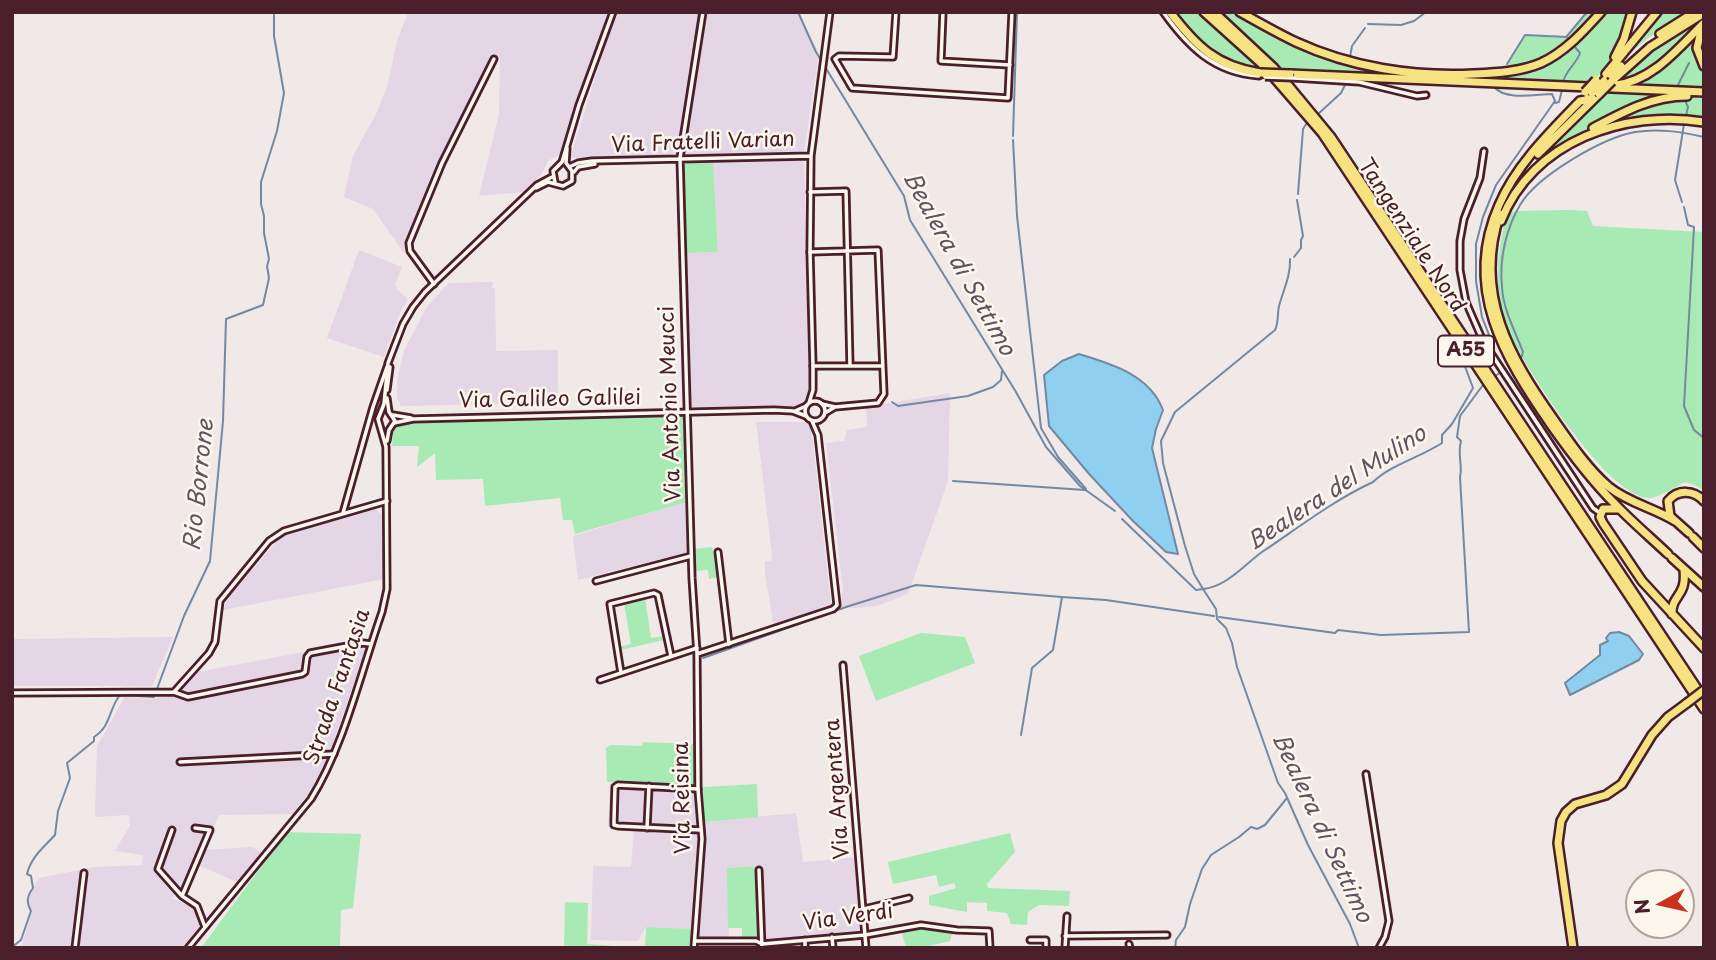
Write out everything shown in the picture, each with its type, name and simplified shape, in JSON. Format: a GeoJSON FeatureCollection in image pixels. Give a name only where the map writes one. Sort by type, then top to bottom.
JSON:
{"type":"FeatureCollection","features":[{"type":"Feature","properties":{"kind":"highway"},"geometry":{"type":"LineString","coordinates":[[1170,12],[1204,51],[1233,66],[1262,75],[1574,86],[1704,94]]}},
{"type":"Feature","properties":{"kind":"highway","name":"Tangenziale Nord"},"geometry":{"type":"LineString","coordinates":[[1204,12],[1273,75],[1334,150],[1704,709]]}},
{"type":"Feature","properties":{"kind":"highway","name":"Tangenziale Nord"},"geometry":{"type":"LineString","coordinates":[[1213,12],[1274,68],[1331,136],[1704,698]]}},
{"type":"Feature","properties":{"kind":"highway"},"geometry":{"type":"LineString","coordinates":[[1240,12],[1296,42],[1333,56],[1391,70],[1443,75],[1493,73],[1536,65],[1566,47],[1600,12]]}},
{"type":"Feature","properties":{"kind":"highway"},"geometry":{"type":"LineString","coordinates":[[1603,80],[1619,51],[1632,12]]}},
{"type":"Feature","properties":{"kind":"highway"},"geometry":{"type":"LineString","coordinates":[[1591,93],[1657,12]]}},
{"type":"Feature","properties":{"kind":"highway","name":"A55"},"geometry":{"type":"LineString","coordinates":[[1675,521],[1654,509],[1624,498],[1603,482],[1562,432],[1514,356],[1497,318],[1491,276],[1494,238],[1502,208],[1521,174],[1603,80],[1647,43],[1695,12]]}},
{"type":"Feature","properties":{"kind":"highway","name":"A55"},"geometry":{"type":"LineString","coordinates":[[1603,80],[1662,38],[1704,13]]}},
{"type":"Feature","properties":{"kind":"highway"},"geometry":{"type":"LineString","coordinates":[[1704,24],[1697,48],[1704,66]]}},
{"type":"Feature","properties":{"kind":"highway"},"geometry":{"type":"LineString","coordinates":[[1574,86],[1618,85],[1636,81],[1655,69],[1704,24]]}},
{"type":"Feature","properties":{"kind":"highway","name":"A55"},"geometry":{"type":"LineString","coordinates":[[1591,93],[1580,101],[1529,157],[1504,194],[1488,240],[1486,290],[1495,329],[1515,369],[1565,445],[1621,510],[1704,587]]}},
{"type":"Feature","properties":{"kind":"highway"},"geometry":{"type":"LineString","coordinates":[[1494,238],[1506,208],[1517,192],[1537,170],[1582,134],[1632,108],[1662,98],[1704,94]]}},
{"type":"Feature","properties":{"kind":"highway"},"geometry":{"type":"LineString","coordinates":[[1561,150],[1590,133],[1627,122],[1667,118],[1704,122]]}},
{"type":"Feature","properties":{"kind":"highway"},"geometry":{"type":"LineString","coordinates":[[1704,501],[1690,492],[1674,495],[1667,507],[1670,516],[1704,548]]}},
{"type":"Feature","properties":{"kind":"highway"},"geometry":{"type":"LineString","coordinates":[[1621,510],[1607,508],[1601,513],[1601,521],[1630,564],[1704,648]]}},
{"type":"Feature","properties":{"kind":"highway"},"geometry":{"type":"LineString","coordinates":[[1672,614],[1672,606],[1685,586],[1684,570]]}},
{"type":"Feature","properties":{"kind":"highway"},"geometry":{"type":"LineString","coordinates":[[1661,602],[1679,596]]}},
{"type":"Feature","properties":{"kind":"highway"},"geometry":{"type":"LineString","coordinates":[[1573,948],[1558,842],[1561,821],[1575,804],[1606,794],[1622,784],[1657,729],[1704,691],[1688,674]]}},
{"type":"Feature","properties":{"kind":"street"},"geometry":{"type":"LineString","coordinates":[[343,513],[373,407],[403,324],[434,284],[541,182],[552,177],[555,169],[560,166],[613,12]]}},
{"type":"Feature","properties":{"kind":"street","name":"Via Antonio Meucci"},"geometry":{"type":"LineString","coordinates":[[697,648],[691,556],[680,158],[704,12]]}},
{"type":"Feature","properties":{"kind":"street"},"geometry":{"type":"LineString","coordinates":[[806,416],[813,390],[811,156],[830,12]]}},
{"type":"Feature","properties":{"kind":"street"},"geometry":{"type":"LineString","coordinates":[[896,12],[893,57],[839,56],[835,59],[852,88],[1008,98],[1011,12]]}},
{"type":"Feature","properties":{"kind":"street"},"geometry":{"type":"LineString","coordinates":[[943,12],[941,61],[1010,65]]}},
{"type":"Feature","properties":{"kind":"street"},"geometry":{"type":"LineString","coordinates":[[1163,12],[1190,46],[1212,62],[1238,73],[1262,75]]}},
{"type":"Feature","properties":{"kind":"street"},"geometry":{"type":"LineString","coordinates":[[434,284],[410,251],[409,243],[439,170],[494,59]]}},
{"type":"Feature","properties":{"kind":"street"},"geometry":{"type":"LineString","coordinates":[[1292,76],[1359,82],[1417,96],[1426,95]]}},
{"type":"Feature","properties":{"kind":"street"},"geometry":{"type":"LineString","coordinates":[[533,190],[546,182],[566,186],[572,181],[573,174],[565,160],[567,146]]}},
{"type":"Feature","properties":{"kind":"street"},"geometry":{"type":"LineString","coordinates":[[1484,151],[1480,178],[1462,229],[1460,270],[1463,293],[1475,326],[1503,371],[1593,508],[1601,513]]}},
{"type":"Feature","properties":{"kind":"street","name":"Via Fratelli Varian"},"geometry":{"type":"LineString","coordinates":[[568,167],[583,162],[811,156]]}},
{"type":"Feature","properties":{"kind":"street","name":"Via Fratelli Varian"},"geometry":{"type":"LineString","coordinates":[[573,174],[578,167],[597,163]]}},
{"type":"Feature","properties":{"kind":"street"},"geometry":{"type":"LineString","coordinates":[[560,166],[568,167]]}},
{"type":"Feature","properties":{"kind":"street"},"geometry":{"type":"LineString","coordinates":[[552,177],[555,183]]}},
{"type":"Feature","properties":{"kind":"street"},"geometry":{"type":"LineString","coordinates":[[810,191],[846,191],[850,366]]}},
{"type":"Feature","properties":{"kind":"street"},"geometry":{"type":"LineString","coordinates":[[793,411],[820,403],[835,407],[878,403],[882,400],[878,250],[810,252]]}},
{"type":"Feature","properties":{"kind":"street"},"geometry":{"type":"LineString","coordinates":[[386,447],[394,423],[387,402],[390,358]]}},
{"type":"Feature","properties":{"kind":"street"},"geometry":{"type":"LineString","coordinates":[[386,447],[378,422],[384,404],[388,366]]}},
{"type":"Feature","properties":{"kind":"street"},"geometry":{"type":"LineString","coordinates":[[813,366],[883,366]]}},
{"type":"Feature","properties":{"kind":"street"},"geometry":{"type":"LineString","coordinates":[[813,390],[825,413]]}},
{"type":"Feature","properties":{"kind":"street"},"geometry":{"type":"LineString","coordinates":[[818,435],[821,419],[835,407]]}},
{"type":"Feature","properties":{"kind":"street"},"geometry":{"type":"LineString","coordinates":[[697,654],[833,609],[837,605],[818,435],[812,421],[793,411]]}},
{"type":"Feature","properties":{"kind":"street","name":"Via Galileo Galilei"},"geometry":{"type":"LineString","coordinates":[[394,423],[413,419],[793,411]]}},
{"type":"Feature","properties":{"kind":"street"},"geometry":{"type":"LineString","coordinates":[[380,414],[391,414]]}},
{"type":"Feature","properties":{"kind":"street","name":"Via Galileo Galilei"},"geometry":{"type":"LineString","coordinates":[[391,414],[413,419]]}},
{"type":"Feature","properties":{"kind":"street"},"geometry":{"type":"LineString","coordinates":[[812,421],[821,419]]}},
{"type":"Feature","properties":{"kind":"street"},"geometry":{"type":"LineString","coordinates":[[382,428],[390,429]]}},
{"type":"Feature","properties":{"kind":"street","name":"Strada Fantasia"},"geometry":{"type":"LineString","coordinates":[[188,948],[311,799],[334,754],[387,589],[386,447]]}},
{"type":"Feature","properties":{"kind":"street"},"geometry":{"type":"LineString","coordinates":[[174,692],[209,653],[215,642],[220,601],[269,541],[284,531],[387,501]]}},
{"type":"Feature","properties":{"kind":"street"},"geometry":{"type":"LineString","coordinates":[[718,552],[729,644]]}},
{"type":"Feature","properties":{"kind":"street"},"geometry":{"type":"LineString","coordinates":[[596,581],[691,556]]}},
{"type":"Feature","properties":{"kind":"street"},"geometry":{"type":"LineString","coordinates":[[621,673],[610,604],[653,593],[658,595],[671,656]]}},
{"type":"Feature","properties":{"kind":"street"},"geometry":{"type":"LineString","coordinates":[[12,693],[174,692],[188,697],[302,674],[310,653],[363,643],[371,644]]}},
{"type":"Feature","properties":{"kind":"street"},"geometry":{"type":"LineString","coordinates":[[600,680],[697,648]]}},
{"type":"Feature","properties":{"kind":"street","name":"Via Reisina"},"geometry":{"type":"LineString","coordinates":[[694,948],[701,830],[697,648]]}},
{"type":"Feature","properties":{"kind":"street","name":"Via Argentera"},"geometry":{"type":"LineString","coordinates":[[844,665],[866,948]]}},
{"type":"Feature","properties":{"kind":"street"},"geometry":{"type":"LineString","coordinates":[[180,762],[334,754]]}},
{"type":"Feature","properties":{"kind":"street"},"geometry":{"type":"LineString","coordinates":[[1367,774],[1390,921],[1379,948]]}},
{"type":"Feature","properties":{"kind":"street"},"geometry":{"type":"LineString","coordinates":[[698,789],[618,785],[615,787],[614,825],[701,830]]}},
{"type":"Feature","properties":{"kind":"street"},"geometry":{"type":"LineString","coordinates":[[647,828],[649,786]]}},
{"type":"Feature","properties":{"kind":"street"},"geometry":{"type":"LineString","coordinates":[[182,896],[210,830],[195,828]]}},
{"type":"Feature","properties":{"kind":"street"},"geometry":{"type":"LineString","coordinates":[[172,830],[159,869],[182,896],[201,911],[205,927]]}},
{"type":"Feature","properties":{"kind":"street"},"geometry":{"type":"LineString","coordinates":[[759,870],[762,946]]}},
{"type":"Feature","properties":{"kind":"street"},"geometry":{"type":"LineString","coordinates":[[75,948],[84,873]]}},
{"type":"Feature","properties":{"kind":"street"},"geometry":{"type":"LineString","coordinates":[[863,910],[909,898]]}},
{"type":"Feature","properties":{"kind":"street"},"geometry":{"type":"LineString","coordinates":[[1065,948],[1067,916]]}},
{"type":"Feature","properties":{"kind":"street","name":"Via Verdi"},"geometry":{"type":"LineString","coordinates":[[695,941],[756,942],[762,946],[922,925],[987,931],[990,933],[990,948]]}},
{"type":"Feature","properties":{"kind":"street"},"geometry":{"type":"LineString","coordinates":[[1065,936],[1129,942],[1167,935]]}},
{"type":"Feature","properties":{"kind":"street"},"geometry":{"type":"LineString","coordinates":[[832,937],[833,948]]}},
{"type":"Feature","properties":{"kind":"street"},"geometry":{"type":"LineString","coordinates":[[805,940],[805,948]]}},
{"type":"Feature","properties":{"kind":"street"},"geometry":{"type":"LineString","coordinates":[[1030,940],[1046,940],[1045,948]]}},
{"type":"Feature","properties":{"kind":"shaded area"},"geometry":{"type":"Polygon","coordinates":[[[408,12],[609,12],[560,155],[549,160],[541,175],[524,192],[479,196],[499,114],[500,58],[496,57],[442,163],[404,253],[373,209],[344,197],[353,156],[377,112],[388,84],[397,41],[408,12]]]}},
{"type":"Feature","properties":{"kind":"shaded area"},"geometry":{"type":"Polygon","coordinates":[[[616,12],[797,12],[819,53],[804,152],[570,158],[616,12]]]}},
{"type":"Feature","properties":{"kind":"shaded area"},"geometry":{"type":"Polygon","coordinates":[[[804,159],[810,397],[806,406],[802,409],[687,413],[686,253],[718,252],[713,160],[804,159]]]}},
{"type":"Feature","properties":{"kind":"shaded area"},"geometry":{"type":"Polygon","coordinates":[[[359,250],[402,267],[395,284],[408,299],[401,310],[384,357],[327,338],[359,250]]]}},
{"type":"Feature","properties":{"kind":"shaded area"},"geometry":{"type":"Polygon","coordinates":[[[493,282],[496,351],[558,350],[558,403],[401,406],[397,397],[398,376],[404,351],[426,308],[449,283],[493,282]]]}},
{"type":"Feature","properties":{"kind":"shaded area"},"geometry":{"type":"Polygon","coordinates":[[[950,393],[948,481],[908,594],[877,606],[839,609],[843,590],[826,443],[844,441],[847,430],[867,427],[866,407],[950,393]]]}},
{"type":"Feature","properties":{"kind":"shaded area"},"geometry":{"type":"Polygon","coordinates":[[[756,422],[804,422],[811,425],[831,606],[774,627],[765,573],[765,561],[771,561],[772,554],[756,422]]]}},
{"type":"Feature","properties":{"kind":"shaded area"},"geometry":{"type":"Polygon","coordinates":[[[687,501],[688,552],[578,580],[573,536],[687,501]]]}},
{"type":"Feature","properties":{"kind":"shaded area"},"geometry":{"type":"Polygon","coordinates":[[[376,509],[382,515],[384,579],[223,610],[229,596],[281,537],[347,515],[376,509]]]}},
{"type":"Feature","properties":{"kind":"shaded area"},"geometry":{"type":"Polygon","coordinates":[[[173,637],[152,686],[12,686],[12,639],[173,637]]]}},
{"type":"Feature","properties":{"kind":"shaded area"},"geometry":{"type":"Polygon","coordinates":[[[367,641],[366,649],[331,749],[317,783],[292,814],[219,815],[203,850],[252,847],[263,853],[237,882],[193,863],[180,890],[171,898],[199,913],[200,926],[182,948],[21,948],[32,912],[28,904],[30,894],[39,878],[95,867],[142,865],[143,855],[115,851],[130,825],[129,815],[95,817],[97,746],[125,697],[148,699],[168,696],[178,692],[197,672],[367,641]]]}},
{"type":"Feature","properties":{"kind":"shaded area"},"geometry":{"type":"Polygon","coordinates":[[[610,783],[697,786],[701,830],[698,904],[694,905],[693,929],[646,927],[638,941],[591,940],[593,866],[631,867],[634,830],[608,827],[610,783]]]}},
{"type":"Feature","properties":{"kind":"shaded area"},"geometry":{"type":"Polygon","coordinates":[[[796,813],[803,862],[859,857],[861,932],[765,942],[761,866],[728,868],[728,942],[697,941],[704,822],[796,813]]]}},
{"type":"Feature","properties":{"kind":"green space"},"geometry":{"type":"Polygon","coordinates":[[[1172,12],[1198,12],[1262,69],[1240,66],[1204,49],[1172,12]]]}},
{"type":"Feature","properties":{"kind":"green space"},"geometry":{"type":"Polygon","coordinates":[[[1218,12],[1233,12],[1286,40],[1320,54],[1425,77],[1281,70],[1218,12]]]}},
{"type":"Feature","properties":{"kind":"green space"},"geometry":{"type":"Polygon","coordinates":[[[1587,12],[1595,12],[1578,32],[1557,49],[1533,61],[1507,65],[1525,36],[1567,38],[1587,12]]]}},
{"type":"Feature","properties":{"kind":"green space"},"geometry":{"type":"Polygon","coordinates":[[[1605,12],[1630,12],[1616,50],[1592,83],[1451,78],[1530,70],[1589,30],[1605,12]]]}},
{"type":"Feature","properties":{"kind":"green space"},"geometry":{"type":"Polygon","coordinates":[[[1660,12],[1689,12],[1648,38],[1628,55],[1660,12]]]}},
{"type":"Feature","properties":{"kind":"green space"},"geometry":{"type":"Polygon","coordinates":[[[1704,17],[1704,21],[1658,64],[1639,77],[1613,83],[1657,46],[1704,17]]]}},
{"type":"Feature","properties":{"kind":"green space"},"geometry":{"type":"Polygon","coordinates":[[[1697,33],[1695,46],[1703,67],[1704,90],[1628,86],[1697,33]]]}},
{"type":"Feature","properties":{"kind":"green space"},"geometry":{"type":"Polygon","coordinates":[[[1605,92],[1669,94],[1609,118],[1574,136],[1520,183],[1536,161],[1605,92]]]}},
{"type":"Feature","properties":{"kind":"green space"},"geometry":{"type":"Polygon","coordinates":[[[1680,98],[1704,98],[1704,120],[1655,116],[1607,125],[1643,106],[1680,98]]]}},
{"type":"Feature","properties":{"kind":"green space"},"geometry":{"type":"Polygon","coordinates":[[[713,160],[718,252],[686,253],[683,166],[688,161],[713,160]]]}},
{"type":"Feature","properties":{"kind":"green space"},"geometry":{"type":"Polygon","coordinates":[[[1514,211],[1587,211],[1593,226],[1704,232],[1704,491],[1685,482],[1651,498],[1635,494],[1616,480],[1575,435],[1516,346],[1500,302],[1498,285],[1499,255],[1506,216],[1514,211]]]}},
{"type":"Feature","properties":{"kind":"green space"},"geometry":{"type":"Polygon","coordinates":[[[687,413],[690,501],[575,534],[572,520],[563,520],[560,498],[485,506],[483,479],[436,480],[435,453],[417,467],[419,446],[392,446],[394,423],[414,420],[687,413]]]}},
{"type":"Feature","properties":{"kind":"green space"},"geometry":{"type":"Polygon","coordinates":[[[712,547],[720,577],[709,579],[708,570],[696,571],[694,549],[712,547]]]}},
{"type":"Feature","properties":{"kind":"green space"},"geometry":{"type":"Polygon","coordinates":[[[645,598],[651,638],[663,636],[664,640],[620,650],[619,647],[631,644],[624,603],[645,598]]]}},
{"type":"Feature","properties":{"kind":"green space"},"geometry":{"type":"Polygon","coordinates":[[[921,633],[965,637],[975,663],[876,701],[859,656],[921,633]]]}},
{"type":"Feature","properties":{"kind":"green space"},"geometry":{"type":"Polygon","coordinates":[[[643,742],[694,744],[696,786],[607,782],[606,748],[611,745],[642,746],[643,742]]]}},
{"type":"Feature","properties":{"kind":"green space"},"geometry":{"type":"Polygon","coordinates":[[[757,784],[758,817],[704,822],[703,787],[757,784]]]}},
{"type":"Feature","properties":{"kind":"green space"},"geometry":{"type":"Polygon","coordinates":[[[287,832],[361,834],[353,908],[341,910],[340,948],[201,948],[287,832]]]}},
{"type":"Feature","properties":{"kind":"green space"},"geometry":{"type":"Polygon","coordinates":[[[1010,833],[1015,852],[987,884],[988,888],[1070,891],[1069,906],[1039,905],[1028,912],[1027,925],[1011,924],[1007,913],[987,911],[987,903],[967,902],[967,912],[929,905],[929,896],[956,888],[954,883],[939,887],[936,875],[893,884],[888,862],[1010,833]]]}},
{"type":"Feature","properties":{"kind":"green space"},"geometry":{"type":"Polygon","coordinates":[[[758,866],[761,941],[742,940],[742,928],[728,928],[727,868],[758,866]]]}},
{"type":"Feature","properties":{"kind":"green space"},"geometry":{"type":"Polygon","coordinates":[[[565,902],[588,903],[587,944],[642,948],[564,948],[565,902]]]}},
{"type":"Feature","properties":{"kind":"green space"},"geometry":{"type":"Polygon","coordinates":[[[926,926],[953,931],[950,941],[921,948],[906,948],[901,929],[926,926]]]}},
{"type":"Feature","properties":{"kind":"green space"},"geometry":{"type":"Polygon","coordinates":[[[646,927],[696,929],[695,948],[645,948],[646,927]]]}},
{"type":"Feature","properties":{"kind":"water"},"geometry":{"type":"Polygon","coordinates":[[[1079,354],[1117,367],[1139,380],[1157,398],[1163,410],[1152,448],[1178,554],[1166,552],[1133,521],[1049,426],[1044,375],[1062,361],[1079,354]]]}},
{"type":"Feature","properties":{"kind":"water"},"geometry":{"type":"Polygon","coordinates":[[[1619,632],[1629,636],[1643,654],[1639,660],[1570,695],[1565,683],[1600,655],[1600,645],[1608,641],[1606,638],[1610,633],[1619,632]]]}},
{"type":"Feature","properties":{"kind":"waterway","name":"Rio Borrone"},"geometry":{"type":"LineString","coordinates":[[12,947],[21,940],[31,911],[28,899],[33,888],[31,876],[27,874],[29,868],[38,853],[55,835],[58,811],[70,778],[67,763],[94,741],[120,695],[154,697],[184,616],[210,561],[223,421],[226,319],[263,305],[269,278],[261,182],[277,131],[284,93],[274,36],[274,12]]}},
{"type":"Feature","properties":{"kind":"waterway"},"geometry":{"type":"LineString","coordinates":[[680,142],[699,12]]}},
{"type":"Feature","properties":{"kind":"waterway","name":"Bealera di Settimo"},"geometry":{"type":"LineString","coordinates":[[798,12],[816,52],[904,196],[910,220],[1016,392],[1046,447],[1080,486],[1115,511]]}},
{"type":"Feature","properties":{"kind":"waterway"},"geometry":{"type":"LineString","coordinates":[[1013,136],[1017,12]]}},
{"type":"Feature","properties":{"kind":"waterway"},"geometry":{"type":"LineString","coordinates":[[1368,24],[1401,25],[1414,21],[1426,12]]}},
{"type":"Feature","properties":{"kind":"waterway","name":"Bealera del Mulino"},"geometry":{"type":"LineString","coordinates":[[1567,36],[1587,12]]}},
{"type":"Feature","properties":{"kind":"waterway"},"geometry":{"type":"LineString","coordinates":[[1350,57],[1352,46],[1365,28]]}},
{"type":"Feature","properties":{"kind":"waterway"},"geometry":{"type":"LineString","coordinates":[[1507,64],[1525,35],[1567,37]]}},
{"type":"Feature","properties":{"kind":"waterway","name":"Bealera del Mulino"},"geometry":{"type":"LineString","coordinates":[[1563,83],[1580,53],[1574,46]]}},
{"type":"Feature","properties":{"kind":"waterway"},"geometry":{"type":"LineString","coordinates":[[1680,89],[1678,85],[1689,63]]}},
{"type":"Feature","properties":{"kind":"waterway"},"geometry":{"type":"LineString","coordinates":[[1317,115],[1341,93],[1345,85]]}},
{"type":"Feature","properties":{"kind":"waterway"},"geometry":{"type":"LineString","coordinates":[[1487,343],[1491,340],[1482,317],[1476,281],[1476,244],[1483,217],[1496,185],[1555,101],[1552,94],[1513,95],[1494,87]]}},
{"type":"Feature","properties":{"kind":"waterway","name":"Bealera del Mulino"},"geometry":{"type":"LineString","coordinates":[[1555,103],[1559,102],[1562,90]]}},
{"type":"Feature","properties":{"kind":"waterway"},"geometry":{"type":"LineString","coordinates":[[1684,98],[1688,107],[1686,116]]}},
{"type":"Feature","properties":{"kind":"waterway"},"geometry":{"type":"LineString","coordinates":[[1298,194],[1303,129],[1307,123]]}},
{"type":"Feature","properties":{"kind":"waterway"},"geometry":{"type":"LineString","coordinates":[[1682,202],[1675,180],[1684,124]]}},
{"type":"Feature","properties":{"kind":"waterway"},"geometry":{"type":"LineString","coordinates":[[1521,359],[1523,352],[1505,303],[1501,276],[1505,244],[1511,224],[1528,194],[1540,182],[1572,160],[1621,136],[1635,132],[1661,131],[1704,137]]}},
{"type":"Feature","properties":{"kind":"waterway"},"geometry":{"type":"LineString","coordinates":[[1013,140],[1017,216],[1041,428],[1058,457],[1086,489]]}},
{"type":"Feature","properties":{"kind":"waterway"},"geometry":{"type":"LineString","coordinates":[[1294,257],[1301,248],[1303,236],[1297,200]]}},
{"type":"Feature","properties":{"kind":"waterway"},"geometry":{"type":"LineString","coordinates":[[1684,207],[1688,225],[1694,227],[1684,406],[1694,430],[1704,438]]}},
{"type":"Feature","properties":{"kind":"waterway"},"geometry":{"type":"LineString","coordinates":[[1290,259],[1275,330],[1175,412],[1161,441],[1163,463],[1185,546],[1194,574],[1203,589],[1227,580],[1262,552],[1344,497],[1442,443],[1442,435],[1452,424],[1473,388],[1463,361],[1467,358]]}},
{"type":"Feature","properties":{"kind":"waterway"},"geometry":{"type":"LineString","coordinates":[[1478,350],[1483,346]]}},
{"type":"Feature","properties":{"kind":"waterway"},"geometry":{"type":"LineString","coordinates":[[1495,376],[1506,369]]}},
{"type":"Feature","properties":{"kind":"waterway"},"geometry":{"type":"LineString","coordinates":[[892,402],[898,406],[968,396],[993,387],[1001,380],[1002,371]]}},
{"type":"Feature","properties":{"kind":"waterway"},"geometry":{"type":"LineString","coordinates":[[1219,617],[1335,633],[1338,630],[1381,635],[1469,632],[1460,477],[1461,441],[1457,437],[1460,416],[1483,385]]}},
{"type":"Feature","properties":{"kind":"waterway"},"geometry":{"type":"LineString","coordinates":[[953,481],[1085,490]]}},
{"type":"Feature","properties":{"kind":"waterway","name":"Bealera di Settimo"},"geometry":{"type":"LineString","coordinates":[[1122,519],[1196,590],[1203,589],[1216,609],[1217,619],[1226,628],[1232,643],[1237,667],[1278,783],[1350,924],[1359,948]]}},
{"type":"Feature","properties":{"kind":"waterway"},"geometry":{"type":"LineString","coordinates":[[703,658],[916,585],[1062,597]]}},
{"type":"Feature","properties":{"kind":"waterway"},"geometry":{"type":"LineString","coordinates":[[1021,735],[1032,668],[1053,650],[1062,597],[1106,600],[1214,616]]}},
{"type":"Feature","properties":{"kind":"waterway"},"geometry":{"type":"LineString","coordinates":[[1175,948],[1176,940],[1185,927],[1202,869],[1211,855],[1251,827],[1257,829],[1265,825],[1287,798]]}}]}
